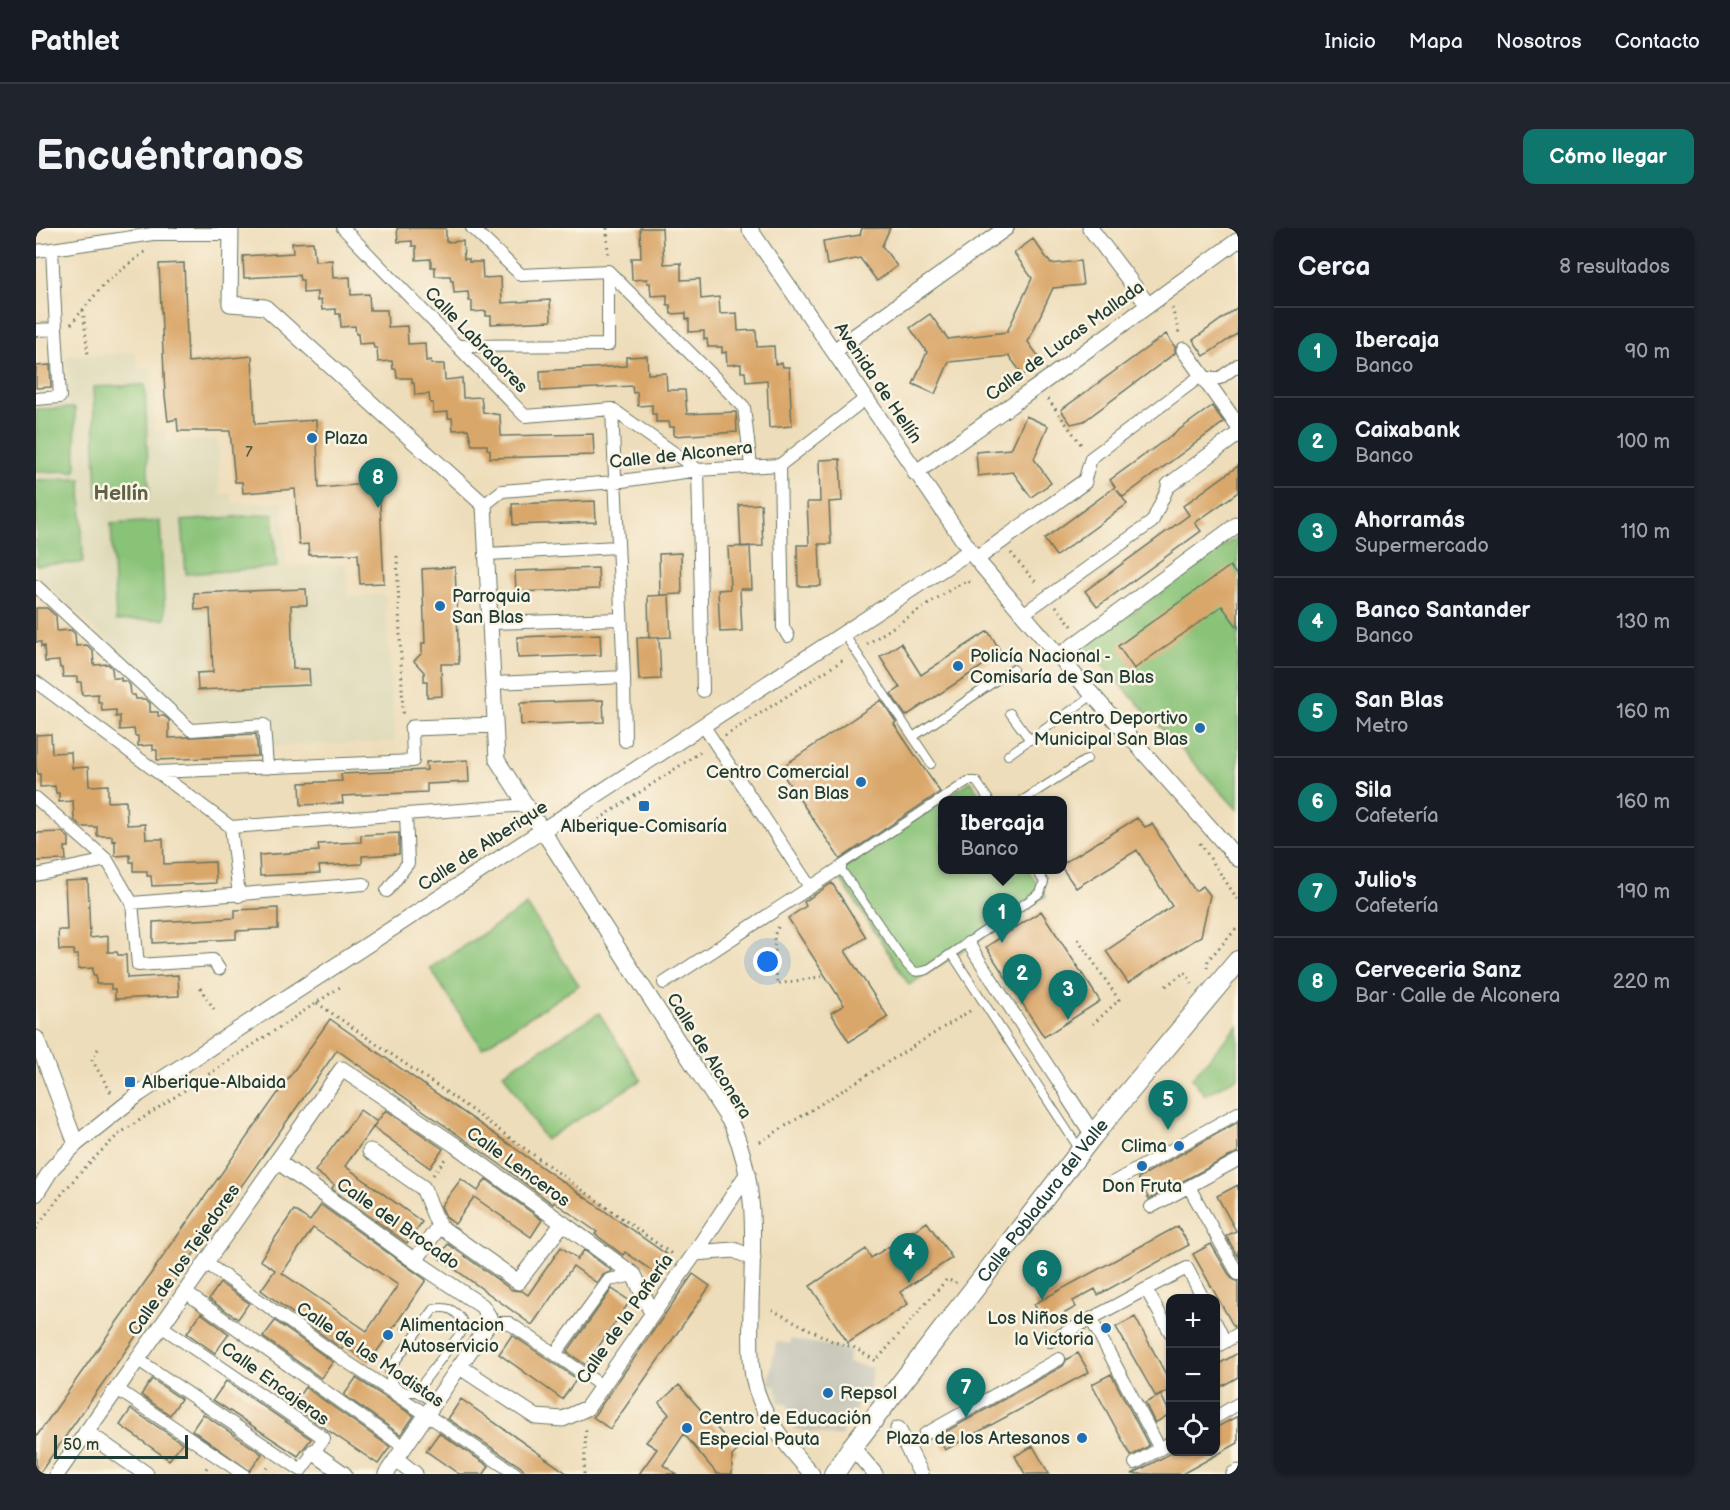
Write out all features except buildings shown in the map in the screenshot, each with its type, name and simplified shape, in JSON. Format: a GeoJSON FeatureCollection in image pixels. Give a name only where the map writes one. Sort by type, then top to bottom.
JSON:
{"type":"FeatureCollection","features":[{"type":"Feature","properties":{"kind":"street","name":"Calle Labradores"},"geometry":{"type":"LineString","coordinates":[[343,228],[525,416],[612,409]]}},
{"type":"Feature","properties":{"kind":"street"},"geometry":{"type":"LineString","coordinates":[[472,228],[521,275],[608,271],[744,407],[751,466]]}},
{"type":"Feature","properties":{"kind":"street","name":"Avenida de Hellín"},"geometry":{"type":"LineString","coordinates":[[749,228],[973,555],[1238,859]]}},
{"type":"Feature","properties":{"kind":"street"},"geometry":{"type":"LineString","coordinates":[[834,351],[1006,228]]}},
{"type":"Feature","properties":{"kind":"street"},"geometry":{"type":"LineString","coordinates":[[1090,228],[1148,305]]}},
{"type":"Feature","properties":{"kind":"street"},"geometry":{"type":"LineString","coordinates":[[36,250],[153,231],[231,231],[230,304],[265,307],[484,505]]}},
{"type":"Feature","properties":{"kind":"street","name":"Calle de Lucas Mallada"},"geometry":{"type":"LineString","coordinates":[[915,473],[1238,240]]}},
{"type":"Feature","properties":{"kind":"street"},"geometry":{"type":"LineString","coordinates":[[36,399],[60,397],[52,249]]}},
{"type":"Feature","properties":{"kind":"street"},"geometry":{"type":"LineString","coordinates":[[458,346],[608,345],[608,271]]}},
{"type":"Feature","properties":{"kind":"street"},"geometry":{"type":"LineString","coordinates":[[36,330],[56,329]]}},
{"type":"Feature","properties":{"kind":"street"},"geometry":{"type":"LineString","coordinates":[[1184,350],[1238,426]]}},
{"type":"Feature","properties":{"kind":"street"},"geometry":{"type":"LineString","coordinates":[[973,555],[1001,541],[1084,482],[1091,458],[1198,378],[1220,378],[1238,365]]}},
{"type":"Feature","properties":{"kind":"street"},"geometry":{"type":"LineString","coordinates":[[788,636],[783,627],[780,465],[865,399]]}},
{"type":"Feature","properties":{"kind":"street"},"geometry":{"type":"LineString","coordinates":[[612,409],[698,470],[703,691]]}},
{"type":"Feature","properties":{"kind":"street"},"geometry":{"type":"LineString","coordinates":[[612,409],[625,741]]}},
{"type":"Feature","properties":{"kind":"street"},"geometry":{"type":"LineString","coordinates":[[1023,614],[1152,522],[1169,485],[1238,434]]}},
{"type":"Feature","properties":{"kind":"street","name":"Calle de Alconera"},"geometry":{"type":"LineString","coordinates":[[780,465],[698,470],[615,482],[502,491],[484,505],[497,760],[732,1125],[742,1149],[753,1205],[750,1349],[753,1379],[774,1427],[812,1474]]}},
{"type":"Feature","properties":{"kind":"street"},"geometry":{"type":"LineString","coordinates":[[1059,656],[1238,524]]}},
{"type":"Feature","properties":{"kind":"street"},"geometry":{"type":"LineString","coordinates":[[487,554],[617,547]]}},
{"type":"Feature","properties":{"kind":"street","name":"Calle de Alberique"},"geometry":{"type":"LineString","coordinates":[[36,1194],[53,1167],[76,1144],[120,1108],[703,725],[844,634],[973,555]]}},
{"type":"Feature","properties":{"kind":"street"},"geometry":{"type":"LineString","coordinates":[[36,586],[190,730],[264,725],[267,768]]}},
{"type":"Feature","properties":{"kind":"street"},"geometry":{"type":"LineString","coordinates":[[490,623],[621,619]]}},
{"type":"Feature","properties":{"kind":"street"},"geometry":{"type":"LineString","coordinates":[[493,683],[624,677]]}},
{"type":"Feature","properties":{"kind":"street"},"geometry":{"type":"LineString","coordinates":[[36,682],[231,827],[527,805]]}},
{"type":"Feature","properties":{"kind":"street"},"geometry":{"type":"LineString","coordinates":[[157,772],[413,761],[412,728],[495,725]]}},
{"type":"Feature","properties":{"kind":"street"},"geometry":{"type":"LineString","coordinates":[[703,725],[810,887]]}},
{"type":"Feature","properties":{"kind":"street"},"geometry":{"type":"LineString","coordinates":[[36,798],[107,860],[132,903],[138,965],[213,960],[219,969]]}},
{"type":"Feature","properties":{"kind":"street"},"geometry":{"type":"LineString","coordinates":[[387,891],[408,863],[406,814]]}},
{"type":"Feature","properties":{"kind":"street"},"geometry":{"type":"LineString","coordinates":[[231,827],[239,896]]}},
{"type":"Feature","properties":{"kind":"street"},"geometry":{"type":"LineString","coordinates":[[36,875],[107,860]]}},
{"type":"Feature","properties":{"kind":"street"},"geometry":{"type":"LineString","coordinates":[[664,983],[840,868]]}},
{"type":"Feature","properties":{"kind":"street"},"geometry":{"type":"LineString","coordinates":[[132,903],[364,884]]}},
{"type":"Feature","properties":{"kind":"street"},"geometry":{"type":"LineString","coordinates":[[968,943],[1093,1135]]}},
{"type":"Feature","properties":{"kind":"street","name":"Calle Pobladura del Valle"},"geometry":{"type":"LineString","coordinates":[[834,1474],[852,1447],[1093,1135],[1238,961]]}},
{"type":"Feature","properties":{"kind":"street"},"geometry":{"type":"LineString","coordinates":[[36,1038],[76,1144]]}},
{"type":"Feature","properties":{"kind":"street","name":"Calle Lenceros"},"geometry":{"type":"LineString","coordinates":[[342,1069],[455,1145],[634,1275],[652,1313]]}},
{"type":"Feature","properties":{"kind":"street","name":"Calle de los Tejedores"},"geometry":{"type":"LineString","coordinates":[[57,1474],[342,1069]]}},
{"type":"Feature","properties":{"kind":"street"},"geometry":{"type":"LineString","coordinates":[[1112,1183],[1238,1113]]}},
{"type":"Feature","properties":{"kind":"street"},"geometry":{"type":"LineString","coordinates":[[370,1151],[423,1188],[439,1226],[519,1282],[563,1223]]}},
{"type":"Feature","properties":{"kind":"street"},"geometry":{"type":"LineString","coordinates":[[1151,1207],[1238,1160]]}},
{"type":"Feature","properties":{"kind":"street","name":"Calle del Brocado"},"geometry":{"type":"LineString","coordinates":[[277,1161],[415,1262],[483,1306],[489,1317],[489,1323]]}},
{"type":"Feature","properties":{"kind":"street","name":"Calle de la Pañería"},"geometry":{"type":"LineString","coordinates":[[460,1366],[536,1418],[562,1419],[587,1408],[748,1173]]}},
{"type":"Feature","properties":{"kind":"street"},"geometry":{"type":"LineString","coordinates":[[1189,1187],[1238,1274]]}},
{"type":"Feature","properties":{"kind":"street"},"geometry":{"type":"LineString","coordinates":[[415,1262],[439,1226]]}},
{"type":"Feature","properties":{"kind":"street","name":"Calle de la Pañería"},"geometry":{"type":"LineString","coordinates":[[691,1259],[734,1250],[753,1258]]}},
{"type":"Feature","properties":{"kind":"street","name":"Calle de las Modistas"},"geometry":{"type":"LineString","coordinates":[[206,1263],[431,1409],[516,1474]]}},
{"type":"Feature","properties":{"kind":"street"},"geometry":{"type":"LineString","coordinates":[[1050,1341],[1187,1268],[1200,1294]]}},
{"type":"Feature","properties":{"kind":"street"},"geometry":{"type":"LineString","coordinates":[[555,1354],[609,1280],[634,1275]]}},
{"type":"Feature","properties":{"kind":"street"},"geometry":{"type":"LineString","coordinates":[[1146,1289],[1166,1325]]}},
{"type":"Feature","properties":{"kind":"street"},"geometry":{"type":"LineString","coordinates":[[185,1292],[400,1453],[415,1474]]}},
{"type":"Feature","properties":{"kind":"street"},"geometry":{"type":"LineString","coordinates":[[1091,1319],[1165,1446],[1135,1463]]}},
{"type":"Feature","properties":{"kind":"street"},"geometry":{"type":"LineString","coordinates":[[386,1474],[489,1323],[509,1323],[602,1386]]}},
{"type":"Feature","properties":{"kind":"street","name":"Calle Encajeras"},"geometry":{"type":"LineString","coordinates":[[137,1359],[301,1470],[324,1438],[161,1326]]}},
{"type":"Feature","properties":{"kind":"street"},"geometry":{"type":"LineString","coordinates":[[1220,1344],[1238,1334]]}},
{"type":"Feature","properties":{"kind":"street"},"geometry":{"type":"LineString","coordinates":[[925,1434],[1059,1359]]}},
{"type":"Feature","properties":{"kind":"street"},"geometry":{"type":"LineString","coordinates":[[117,1389],[243,1474]]}},
{"type":"Feature","properties":{"kind":"street"},"geometry":{"type":"LineString","coordinates":[[1220,1414],[1238,1404]]}},
{"type":"Feature","properties":{"kind":"street"},"geometry":{"type":"LineString","coordinates":[[898,1429],[921,1474]]}},
{"type":"Feature","properties":{"kind":"street"},"geometry":{"type":"LineString","coordinates":[[86,1432],[146,1474]]}},
{"type":"Feature","properties":{"kind":"street"},"geometry":{"type":"LineString","coordinates":[[852,1447],[874,1474]]}},
{"type":"Feature","properties":{"kind":"street"},"geometry":{"type":"LineString","coordinates":[[313,1452],[344,1474]]}},
{"type":"Feature","properties":{"kind":"lane"},"geometry":{"type":"LineString","coordinates":[[844,634],[931,764]]}},
{"type":"Feature","properties":{"kind":"lane"},"geometry":{"type":"LineString","coordinates":[[913,737],[1012,669]]}},
{"type":"Feature","properties":{"kind":"lane"},"geometry":{"type":"LineString","coordinates":[[1008,755],[1093,695]]}},
{"type":"Feature","properties":{"kind":"lane"},"geometry":{"type":"LineString","coordinates":[[1010,713],[1030,740]]}},
{"type":"Feature","properties":{"kind":"lane"},"geometry":{"type":"LineString","coordinates":[[1031,796],[1087,759]]}},
{"type":"Feature","properties":{"kind":"lane"},"geometry":{"type":"LineString","coordinates":[[945,796],[968,781],[976,781],[986,796]]}},
{"type":"Feature","properties":{"kind":"lane"},"geometry":{"type":"LineString","coordinates":[[938,801],[841,865],[840,868],[912,972],[919,973],[927,970],[1040,893],[1044,882],[1039,874]]}},
{"type":"Feature","properties":{"kind":"lane"},"geometry":{"type":"LineString","coordinates":[[952,954],[1081,1151]]}},
{"type":"Feature","properties":{"kind":"lane"},"geometry":{"type":"LineString","coordinates":[[416,1392],[462,1331],[462,1320],[455,1311],[444,1307],[434,1309],[389,1370],[390,1379],[397,1388],[406,1392],[416,1392],[431,1409]]}},
{"type":"Feature","properties":{"kind":"path"},"geometry":{"type":"LineString","coordinates":[[607,228],[608,271]]}},
{"type":"Feature","properties":{"kind":"path"},"geometry":{"type":"LineString","coordinates":[[56,329],[67,329],[105,282],[148,249],[153,231]]}},
{"type":"Feature","properties":{"kind":"path"},"geometry":{"type":"LineString","coordinates":[[1167,292],[1184,350]]}},
{"type":"Feature","properties":{"kind":"path"},"geometry":{"type":"LineString","coordinates":[[83,310],[88,355]]}},
{"type":"Feature","properties":{"kind":"path"},"geometry":{"type":"LineString","coordinates":[[1038,386],[1091,458]]}},
{"type":"Feature","properties":{"kind":"path"},"geometry":{"type":"LineString","coordinates":[[1001,541],[1085,642],[1082,650],[1090,660],[1095,657]]}},
{"type":"Feature","properties":{"kind":"path"},"geometry":{"type":"LineString","coordinates":[[397,556],[403,712],[412,728]]}},
{"type":"Feature","properties":{"kind":"path"},"geometry":{"type":"LineString","coordinates":[[1234,894],[1238,900]]}},
{"type":"Feature","properties":{"kind":"path"},"geometry":{"type":"LineString","coordinates":[[786,903],[774,936],[777,984],[825,976]]}},
{"type":"Feature","properties":{"kind":"path"},"geometry":{"type":"LineString","coordinates":[[1207,971],[1208,960],[1238,927]]}},
{"type":"Feature","properties":{"kind":"path"},"geometry":{"type":"LineString","coordinates":[[1078,939],[1119,1000],[1093,1024]]}},
{"type":"Feature","properties":{"kind":"path"},"geometry":{"type":"LineString","coordinates":[[1166,986],[1185,972],[1195,987]]}},
{"type":"Feature","properties":{"kind":"path"},"geometry":{"type":"LineString","coordinates":[[36,1229],[47,1212],[90,1161],[119,1134],[340,987]]}},
{"type":"Feature","properties":{"kind":"path"},"geometry":{"type":"LineString","coordinates":[[200,988],[214,1008]]}},
{"type":"Feature","properties":{"kind":"path"},"geometry":{"type":"LineString","coordinates":[[760,1142],[984,1002]]}},
{"type":"Feature","properties":{"kind":"path"},"geometry":{"type":"LineString","coordinates":[[317,1003],[691,1259]]}},
{"type":"Feature","properties":{"kind":"path"},"geometry":{"type":"LineString","coordinates":[[98,1049],[92,1060],[131,1126]]}},
{"type":"Feature","properties":{"kind":"path"},"geometry":{"type":"LineString","coordinates":[[423,1188],[455,1145]]}},
{"type":"Feature","properties":{"kind":"path"},"geometry":{"type":"LineString","coordinates":[[772,1310],[834,1342],[853,1347],[876,1361]]}},
{"type":"Feature","properties":{"kind":"path"},"geometry":{"type":"LineString","coordinates":[[584,1474],[587,1408]]}},
{"type":"Feature","properties":{"kind":"shaded area"},"geometry":{"type":"Polygon","coordinates":[[[135,352],[138,369],[152,368],[154,431],[165,431],[166,442],[218,439],[220,493],[231,493],[232,503],[283,503],[286,567],[346,564],[348,597],[385,595],[395,742],[272,746],[270,717],[193,720],[36,575],[36,405],[67,404],[65,355],[135,352]]]}},
{"type":"Feature","properties":{"kind":"shaded area"},"geometry":{"type":"Polygon","coordinates":[[[791,1339],[850,1350],[848,1363],[873,1368],[867,1400],[858,1399],[854,1418],[848,1417],[841,1437],[794,1429],[796,1419],[793,1419],[794,1414],[788,1413],[789,1405],[778,1402],[777,1387],[768,1385],[776,1342],[790,1344],[791,1339]]]}},
{"type":"Feature","properties":{"kind":"green space"},"geometry":{"type":"Polygon","coordinates":[[[145,385],[149,495],[97,497],[93,387],[145,385]]]}},
{"type":"Feature","properties":{"kind":"green space"},"geometry":{"type":"Polygon","coordinates":[[[75,408],[76,471],[36,472],[36,409],[75,408]]]}},
{"type":"Feature","properties":{"kind":"green space"},"geometry":{"type":"Polygon","coordinates":[[[81,479],[83,563],[36,565],[36,480],[81,479]]]}},
{"type":"Feature","properties":{"kind":"green space"},"geometry":{"type":"Polygon","coordinates":[[[273,514],[277,567],[186,574],[182,521],[273,514]]]}},
{"type":"Feature","properties":{"kind":"green space"},"geometry":{"type":"Polygon","coordinates":[[[160,521],[165,619],[116,621],[111,524],[160,521]]]}},
{"type":"Feature","properties":{"kind":"green space","name":"Centro Deportivo Municipal San Blas"},"geometry":{"type":"Polygon","coordinates":[[[1238,536],[1238,810],[1085,647],[1238,536]]]}},
{"type":"Feature","properties":{"kind":"green space"},"geometry":{"type":"Polygon","coordinates":[[[971,781],[980,796],[948,796],[971,781]]]}},
{"type":"Feature","properties":{"kind":"green space"},"geometry":{"type":"Polygon","coordinates":[[[938,803],[938,874],[1031,874],[1046,896],[909,985],[835,870],[938,803]]]}},
{"type":"Feature","properties":{"kind":"green space"},"geometry":{"type":"Polygon","coordinates":[[[527,905],[579,985],[482,1048],[430,968],[527,905]]]}},
{"type":"Feature","properties":{"kind":"green space"},"geometry":{"type":"Polygon","coordinates":[[[599,1013],[641,1080],[545,1140],[503,1073],[599,1013]]]}},
{"type":"Feature","properties":{"kind":"green space"},"geometry":{"type":"Polygon","coordinates":[[[1238,1025],[1238,1077],[1205,1095],[1192,1078],[1238,1025]]]}},
{"type":"Feature","properties":{"kind":"place","name":"Plaza"},"geometry":{"type":"Point","coordinates":[312,438]}},
{"type":"Feature","properties":{"kind":"place","name":"Cerveceria Sanz"},"geometry":{"type":"Point","coordinates":[378,508]}},
{"type":"Feature","properties":{"kind":"place","name":"Parroquia San Blas"},"geometry":{"type":"Point","coordinates":[440,606]}},
{"type":"Feature","properties":{"kind":"place","name":"Policía Nacional - Comisaría de San Blas"},"geometry":{"type":"Point","coordinates":[958,666]}},
{"type":"Feature","properties":{"kind":"place","name":"Centro Deportivo Municipal San Blas"},"geometry":{"type":"Point","coordinates":[1200,728]}},
{"type":"Feature","properties":{"kind":"place","name":"Centro Comercial San Blas"},"geometry":{"type":"Point","coordinates":[861,782]}},
{"type":"Feature","properties":{"kind":"place","name":"Alberique-Comisaría"},"geometry":{"type":"Point","coordinates":[644,806]}},
{"type":"Feature","properties":{"kind":"place","name":"Ibercaja"},"geometry":{"type":"Point","coordinates":[1002,943]}},
{"type":"Feature","properties":{"kind":"place","name":"Caixabank"},"geometry":{"type":"Point","coordinates":[1022,1004]}},
{"type":"Feature","properties":{"kind":"place","name":"Ahorramás"},"geometry":{"type":"Point","coordinates":[1068,1020]}},
{"type":"Feature","properties":{"kind":"place","name":"Alberique-Albaida"},"geometry":{"type":"Point","coordinates":[130,1082]}},
{"type":"Feature","properties":{"kind":"place","name":"San Blas"},"geometry":{"type":"Point","coordinates":[1168,1130]}},
{"type":"Feature","properties":{"kind":"place","name":"Clima"},"geometry":{"type":"Point","coordinates":[1179,1146]}},
{"type":"Feature","properties":{"kind":"place","name":"Don Fruta"},"geometry":{"type":"Point","coordinates":[1142,1166]}},
{"type":"Feature","properties":{"kind":"place","name":"Banco Santander"},"geometry":{"type":"Point","coordinates":[909,1283]}},
{"type":"Feature","properties":{"kind":"place","name":"Sila"},"geometry":{"type":"Point","coordinates":[1042,1300]}},
{"type":"Feature","properties":{"kind":"place","name":"Los Niños de la Victoria"},"geometry":{"type":"Point","coordinates":[1106,1328]}},
{"type":"Feature","properties":{"kind":"place","name":"Alimentacion Autoservicio"},"geometry":{"type":"Point","coordinates":[388,1335]}},
{"type":"Feature","properties":{"kind":"place","name":"Repsol"},"geometry":{"type":"Point","coordinates":[828,1393]}},
{"type":"Feature","properties":{"kind":"place","name":"Julio's"},"geometry":{"type":"Point","coordinates":[966,1418]}},
{"type":"Feature","properties":{"kind":"place","name":"Centro de Educación Especial Pauta"},"geometry":{"type":"Point","coordinates":[687,1428]}},
{"type":"Feature","properties":{"kind":"place","name":"Plaza de los Artesanos"},"geometry":{"type":"Point","coordinates":[1082,1438]}},
{"type":"Feature","properties":{"kind":"district","name":"Hellín"},"geometry":{"type":"Point","coordinates":[121,493]}}]}
